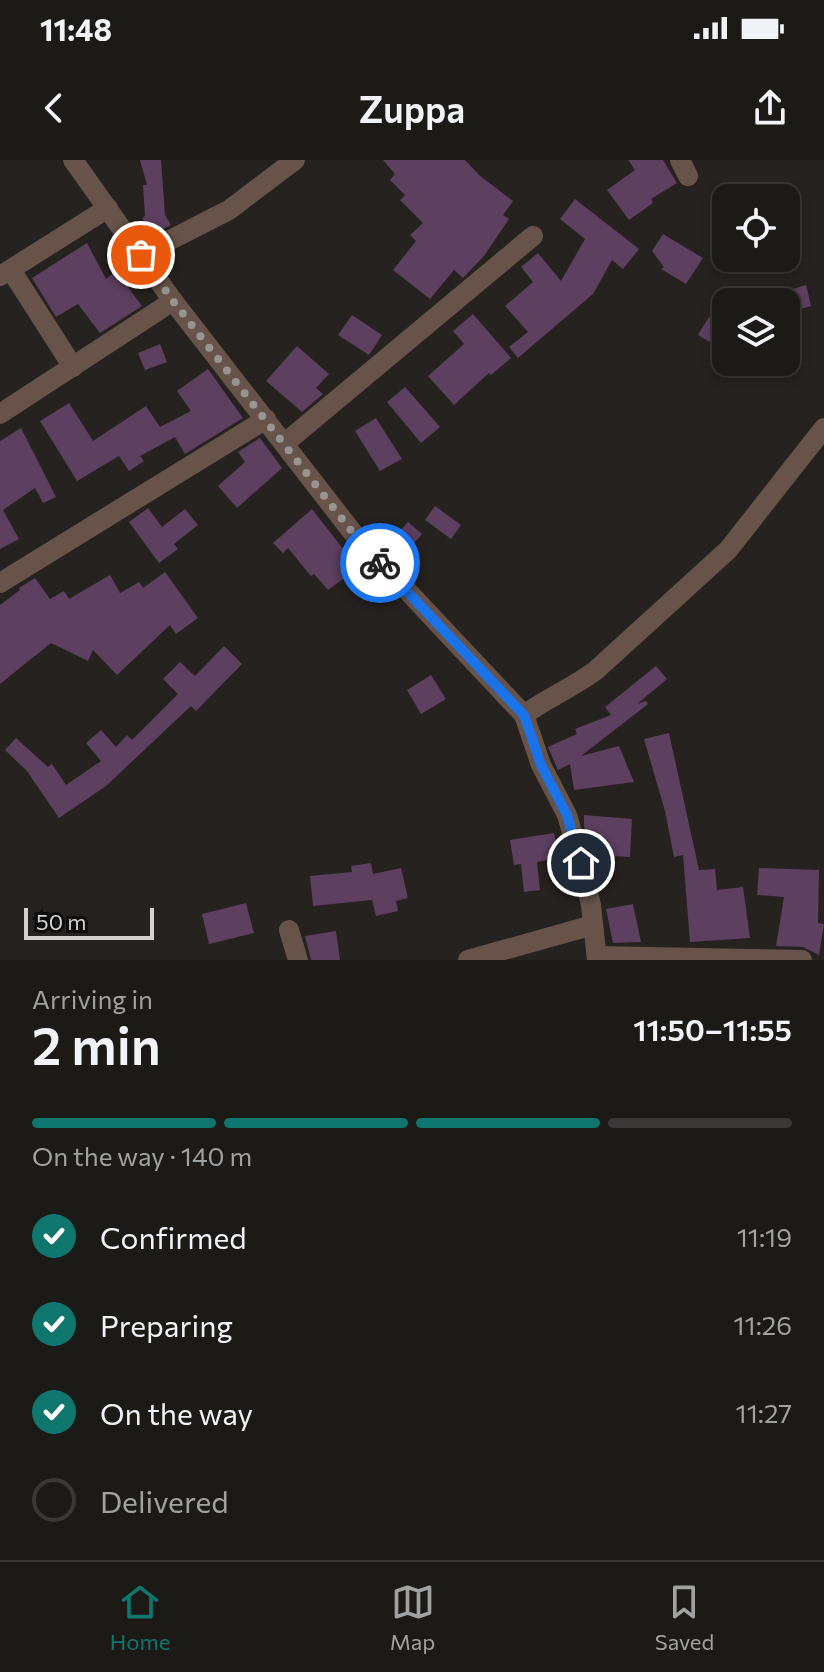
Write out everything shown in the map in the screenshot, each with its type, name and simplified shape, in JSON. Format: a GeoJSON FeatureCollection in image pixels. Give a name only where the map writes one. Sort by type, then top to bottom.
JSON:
{"type":"FeatureCollection","features":[{"type":"Feature","properties":{"kind":"street"},"geometry":{"type":"LineString","coordinates":[[73,160],[173,301],[353,533],[524,715],[541,765],[567,815],[585,877],[597,958],[802,960]]}},
{"type":"Feature","properties":{"kind":"street"},"geometry":{"type":"LineString","coordinates":[[141,255],[229,210],[295,160]]}},
{"type":"Feature","properties":{"kind":"street"},"geometry":{"type":"LineString","coordinates":[[73,367],[5,273],[108,208]]}},
{"type":"Feature","properties":{"kind":"street"},"geometry":{"type":"LineString","coordinates":[[285,443],[533,236]]}},
{"type":"Feature","properties":{"kind":"street"},"geometry":{"type":"LineString","coordinates":[[0,414],[173,301]]}},
{"type":"Feature","properties":{"kind":"street"},"geometry":{"type":"LineString","coordinates":[[0,583],[266,419]]}},
{"type":"Feature","properties":{"kind":"street"},"geometry":{"type":"LineString","coordinates":[[524,715],[545,700],[574,687],[595,671],[728,550],[824,428]]}},
{"type":"Feature","properties":{"kind":"street"},"geometry":{"type":"LineString","coordinates":[[468,960],[593,925]]}},
{"type":"Feature","properties":{"kind":"street"},"geometry":{"type":"LineString","coordinates":[[289,930],[298,960]]}},
{"type":"Feature","properties":{"kind":"building"},"geometry":{"type":"Polygon","coordinates":[[[140,160],[161,160],[165,215],[171,225],[151,235],[142,218],[145,216],[143,185],[147,185],[140,160]]]}},
{"type":"Feature","properties":{"kind":"building"},"geometry":{"type":"Polygon","coordinates":[[[383,160],[465,160],[513,201],[503,215],[509,219],[484,256],[463,278],[454,270],[430,299],[393,270],[416,241],[410,235],[423,223],[400,200],[405,195],[390,180],[395,174],[383,160]]]}},
{"type":"Feature","properties":{"kind":"building"},"geometry":{"type":"Polygon","coordinates":[[[628,160],[663,160],[677,183],[651,199],[653,203],[629,220],[607,190],[635,170],[628,160]]]}},
{"type":"Feature","properties":{"kind":"building"},"geometry":{"type":"Polygon","coordinates":[[[575,199],[639,249],[623,269],[612,260],[593,294],[518,358],[509,347],[528,332],[505,306],[533,282],[521,267],[538,253],[561,281],[585,239],[560,219],[575,199]]]}},
{"type":"Feature","properties":{"kind":"building"},"geometry":{"type":"Polygon","coordinates":[[[663,234],[703,258],[686,284],[661,269],[664,267],[652,251],[663,234]]]}},
{"type":"Feature","properties":{"kind":"building"},"geometry":{"type":"Polygon","coordinates":[[[87,243],[106,279],[116,271],[142,306],[100,333],[78,304],[56,317],[32,278],[87,243]]]}},
{"type":"Feature","properties":{"kind":"building"},"geometry":{"type":"Polygon","coordinates":[[[806,285],[811,306],[800,309],[800,288],[796,288],[806,285]]]}},
{"type":"Feature","properties":{"kind":"building"},"geometry":{"type":"Polygon","coordinates":[[[473,314],[511,358],[491,375],[489,373],[454,405],[428,376],[464,344],[453,331],[473,314]]]}},
{"type":"Feature","properties":{"kind":"building"},"geometry":{"type":"Polygon","coordinates":[[[352,315],[382,335],[369,355],[338,335],[352,315]]]}},
{"type":"Feature","properties":{"kind":"building"},"geometry":{"type":"Polygon","coordinates":[[[709,317],[712,319],[712,343],[698,335],[709,317]]]}},
{"type":"Feature","properties":{"kind":"building"},"geometry":{"type":"Polygon","coordinates":[[[160,344],[167,362],[145,370],[138,353],[160,344]]]}},
{"type":"Feature","properties":{"kind":"building"},"geometry":{"type":"Polygon","coordinates":[[[297,346],[329,374],[316,388],[323,394],[302,412],[266,381],[297,346]]]}},
{"type":"Feature","properties":{"kind":"building"},"geometry":{"type":"Polygon","coordinates":[[[208,369],[243,418],[185,454],[175,437],[140,456],[144,461],[129,471],[119,456],[77,481],[40,421],[69,403],[93,441],[146,406],[160,427],[191,411],[177,391],[208,369]]]}},
{"type":"Feature","properties":{"kind":"building"},"geometry":{"type":"Polygon","coordinates":[[[405,387],[440,427],[421,443],[387,402],[405,387]]]}},
{"type":"Feature","properties":{"kind":"building"},"geometry":{"type":"Polygon","coordinates":[[[376,418],[402,459],[380,471],[355,431],[376,418]]]}},
{"type":"Feature","properties":{"kind":"building"},"geometry":{"type":"Polygon","coordinates":[[[21,428],[56,497],[43,503],[35,488],[3,510],[19,539],[0,549],[0,441],[21,428]]]}},
{"type":"Feature","properties":{"kind":"building"},"geometry":{"type":"Polygon","coordinates":[[[260,438],[282,468],[237,508],[218,486],[245,462],[238,452],[260,438]]]}},
{"type":"Feature","properties":{"kind":"building"},"geometry":{"type":"Polygon","coordinates":[[[435,506],[461,525],[451,539],[425,520],[435,506]]]}},
{"type":"Feature","properties":{"kind":"building"},"geometry":{"type":"Polygon","coordinates":[[[148,508],[162,527],[185,509],[198,525],[174,544],[178,549],[159,563],[129,522],[148,508]]]}},
{"type":"Feature","properties":{"kind":"building"},"geometry":{"type":"Polygon","coordinates":[[[312,509],[358,568],[328,590],[314,574],[311,576],[288,548],[283,553],[273,543],[312,509]]]}},
{"type":"Feature","properties":{"kind":"building"},"geometry":{"type":"Polygon","coordinates":[[[408,522],[422,534],[407,551],[393,538],[408,522]]]}},
{"type":"Feature","properties":{"kind":"building"},"geometry":{"type":"Polygon","coordinates":[[[165,572],[198,618],[176,634],[170,625],[117,675],[93,650],[88,661],[51,643],[0,684],[0,605],[19,588],[35,578],[50,599],[64,591],[69,599],[110,575],[120,593],[139,582],[143,588],[165,572]]]}},
{"type":"Feature","properties":{"kind":"building"},"geometry":{"type":"Polygon","coordinates":[[[224,646],[242,664],[196,711],[191,706],[106,786],[59,818],[27,771],[5,750],[16,738],[48,767],[52,764],[66,785],[101,761],[86,743],[101,730],[116,747],[127,735],[132,740],[178,694],[163,679],[180,662],[195,676],[224,646]]]}},
{"type":"Feature","properties":{"kind":"building"},"geometry":{"type":"Polygon","coordinates":[[[656,666],[667,679],[637,704],[646,701],[648,704],[581,756],[619,746],[634,782],[574,790],[570,764],[558,770],[548,747],[577,734],[575,729],[611,715],[605,707],[656,666]]]}},
{"type":"Feature","properties":{"kind":"building"},"geometry":{"type":"Polygon","coordinates":[[[431,675],[446,699],[421,714],[407,690],[431,675]]]}},
{"type":"Feature","properties":{"kind":"building"},"geometry":{"type":"Polygon","coordinates":[[[669,733],[699,870],[715,869],[717,890],[743,887],[750,938],[690,942],[683,855],[674,857],[665,811],[644,739],[669,733]]]}},
{"type":"Feature","properties":{"kind":"building"},"geometry":{"type":"Polygon","coordinates":[[[584,815],[632,819],[630,857],[613,856],[613,865],[595,865],[584,815]]]}},
{"type":"Feature","properties":{"kind":"building"},"geometry":{"type":"Polygon","coordinates":[[[554,833],[559,858],[537,862],[540,890],[524,892],[521,864],[514,865],[510,840],[554,833]]]}},
{"type":"Feature","properties":{"kind":"building"},"geometry":{"type":"Polygon","coordinates":[[[371,863],[373,874],[401,868],[408,898],[396,901],[398,911],[376,916],[372,900],[313,906],[310,876],[352,872],[351,866],[371,863]]]}},
{"type":"Feature","properties":{"kind":"building"},"geometry":{"type":"Polygon","coordinates":[[[759,868],[819,870],[818,923],[824,924],[819,955],[803,947],[776,946],[784,897],[757,895],[759,868]]]}},
{"type":"Feature","properties":{"kind":"building"},"geometry":{"type":"Polygon","coordinates":[[[246,903],[254,933],[209,944],[202,914],[246,903]]]}},
{"type":"Feature","properties":{"kind":"building"},"geometry":{"type":"Polygon","coordinates":[[[633,904],[641,942],[613,943],[606,909],[633,904]]]}},
{"type":"Feature","properties":{"kind":"building"},"geometry":{"type":"Polygon","coordinates":[[[336,931],[340,960],[311,960],[305,936],[336,931]]]}},
{"type":"Feature","properties":{"kind":"way so far"},"geometry":{"type":"LineString","coordinates":[[141,255],[222,365],[380,563]]}},
{"type":"Feature","properties":{"kind":"route"},"geometry":{"type":"LineString","coordinates":[[380,563],[524,715],[541,765],[567,815],[581,863]]}}]}
